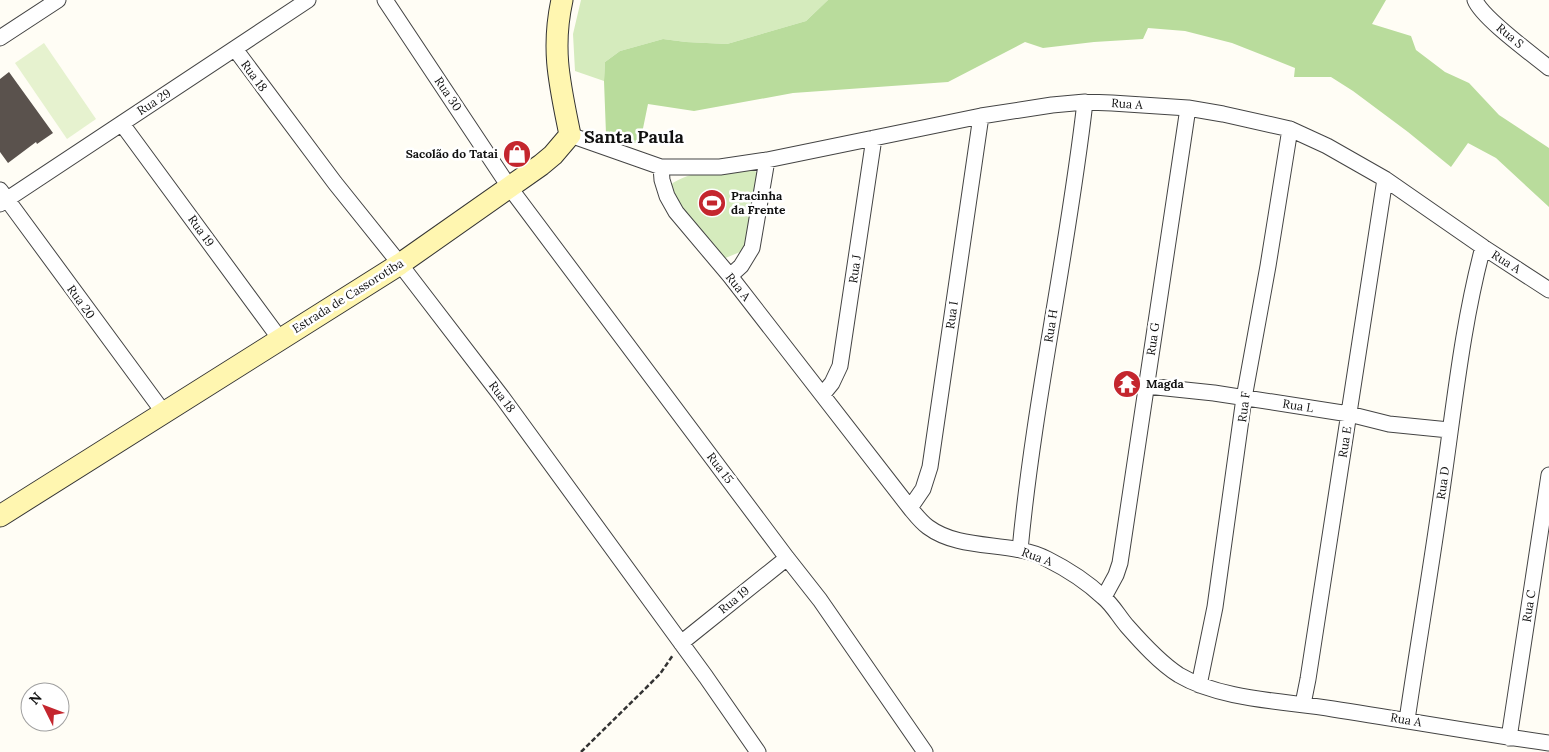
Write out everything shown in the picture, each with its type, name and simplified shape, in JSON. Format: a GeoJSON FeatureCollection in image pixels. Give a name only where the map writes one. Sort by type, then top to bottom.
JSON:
{"type":"FeatureCollection","features":[{"type":"Feature","properties":{"kind":"main road"},"geometry":{"type":"LineString","coordinates":[[562,0],[557,23],[556,53],[570,135]]}},
{"type":"Feature","properties":{"kind":"main road","name":"Estrada de Cassorotiba"},"geometry":{"type":"LineString","coordinates":[[0,516],[400,264],[510,188],[553,155],[570,135]]}},
{"type":"Feature","properties":{"kind":"street"},"geometry":{"type":"LineString","coordinates":[[0,38],[58,0]]}},
{"type":"Feature","properties":{"kind":"street","name":"Rua 29"},"geometry":{"type":"LineString","coordinates":[[2,198],[122,124],[308,0]]}},
{"type":"Feature","properties":{"kind":"street","name":"Rua 30"},"geometry":{"type":"LineString","coordinates":[[385,0],[510,188]]}},
{"type":"Feature","properties":{"kind":"street","name":"Rua S"},"geometry":{"type":"LineString","coordinates":[[1475,0],[1478,7],[1489,19],[1549,68]]}},
{"type":"Feature","properties":{"kind":"street","name":"Rua 18"},"geometry":{"type":"LineString","coordinates":[[235,49],[335,183],[502,396],[758,752]]}},
{"type":"Feature","properties":{"kind":"street","name":"Rua A"},"geometry":{"type":"LineString","coordinates":[[570,135],[662,167],[720,167],[767,160],[981,116],[1085,102],[1188,108],[1290,129],[1327,146],[1385,179],[1549,290]]}},
{"type":"Feature","properties":{"kind":"street","name":"Rua H"},"geometry":{"type":"LineString","coordinates":[[1020,550],[1026,482],[1079,158],[1085,102]]}},
{"type":"Feature","properties":{"kind":"street","name":"Rua G"},"geometry":{"type":"LineString","coordinates":[[1104,597],[1120,564],[1147,386],[1160,283],[1188,108]]}},
{"type":"Feature","properties":{"kind":"street","name":"Rua I"},"geometry":{"type":"LineString","coordinates":[[910,508],[923,489],[930,467],[981,116]]}},
{"type":"Feature","properties":{"kind":"street","name":"Rua 19"},"geometry":{"type":"LineString","coordinates":[[122,124],[280,339]]}},
{"type":"Feature","properties":{"kind":"street","name":"Rua F"},"geometry":{"type":"LineString","coordinates":[[1199,685],[1215,607],[1244,398],[1290,129]]}},
{"type":"Feature","properties":{"kind":"street","name":"Rua J"},"geometry":{"type":"LineString","coordinates":[[823,394],[832,383],[840,366],[874,138]]}},
{"type":"Feature","properties":{"kind":"street"},"geometry":{"type":"LineString","coordinates":[[730,276],[741,266],[752,248],[767,160]]}},
{"type":"Feature","properties":{"kind":"street","name":"Rua A"},"geometry":{"type":"LineString","coordinates":[[662,167],[662,180],[667,196],[676,212],[730,276],[910,508],[928,527],[942,535],[962,541],[1020,550],[1045,558],[1071,573],[1104,597],[1128,626],[1165,664],[1179,675],[1199,685],[1226,694],[1303,704],[1549,743]]}},
{"type":"Feature","properties":{"kind":"street","name":"Rua E"},"geometry":{"type":"LineString","coordinates":[[1303,704],[1385,179]]}},
{"type":"Feature","properties":{"kind":"street","name":"Rua 15"},"geometry":{"type":"LineString","coordinates":[[510,188],[786,558],[820,600],[925,752]]}},
{"type":"Feature","properties":{"kind":"street","name":"Rua 20"},"geometry":{"type":"LineString","coordinates":[[2,198],[164,413]]}},
{"type":"Feature","properties":{"kind":"street","name":"Rua D"},"geometry":{"type":"LineString","coordinates":[[1407,720],[1434,548],[1449,430],[1472,294],[1483,247]]}},
{"type":"Feature","properties":{"kind":"street","name":"Rua L"},"geometry":{"type":"LineString","coordinates":[[1147,386],[1214,393],[1349,414],[1389,424],[1449,430]]}},
{"type":"Feature","properties":{"kind":"street","name":"Rua C"},"geometry":{"type":"LineString","coordinates":[[1510,738],[1549,475]]}},
{"type":"Feature","properties":{"kind":"street","name":"Rua 19"},"geometry":{"type":"LineString","coordinates":[[681,643],[786,558]]}},
{"type":"Feature","properties":{"kind":"path"},"geometry":{"type":"LineString","coordinates":[[581,752],[660,674],[681,643]]}},
{"type":"Feature","properties":{"kind":"green space"},"geometry":{"type":"Polygon","coordinates":[[[581,0],[828,0],[806,21],[727,44],[663,39],[620,51],[605,62],[604,81],[575,71],[573,34],[581,0]]]}},
{"type":"Feature","properties":{"kind":"green space"},"geometry":{"type":"Polygon","coordinates":[[[828,0],[1386,0],[1372,24],[1411,36],[1416,50],[1445,72],[1469,83],[1499,115],[1549,148],[1549,207],[1496,158],[1468,143],[1451,167],[1408,132],[1331,77],[1294,77],[1295,68],[1232,43],[1185,31],[1148,28],[1143,39],[1043,48],[1025,42],[948,82],[793,93],[694,111],[648,104],[640,143],[619,143],[606,134],[605,62],[620,51],[663,39],[727,44],[806,21],[828,0]]]}},
{"type":"Feature","properties":{"kind":"green space"},"geometry":{"type":"Polygon","coordinates":[[[44,43],[96,119],[67,139],[15,63],[44,43]]]}},
{"type":"Feature","properties":{"kind":"green space","name":"Pracinha da Frente"},"geometry":{"type":"Polygon","coordinates":[[[742,167],[757,172],[762,179],[745,250],[723,259],[670,198],[670,185],[687,176],[714,170],[742,167]]]}},
{"type":"Feature","properties":{"kind":"building"},"geometry":{"type":"Polygon","coordinates":[[[9,72],[53,133],[37,144],[36,142],[8,163],[0,152],[0,79],[9,72]]]}},
{"type":"Feature","properties":{"kind":"place","name":"Sacolão do Tatai"},"geometry":{"type":"Point","coordinates":[517,154]}},
{"type":"Feature","properties":{"kind":"place","name":"Pracinha da Frente"},"geometry":{"type":"Point","coordinates":[712,203]}},
{"type":"Feature","properties":{"kind":"place","name":"Magda"},"geometry":{"type":"Point","coordinates":[1127,384]}},
{"type":"Feature","properties":{"kind":"district","name":"Santa Paula"},"geometry":{"type":"Point","coordinates":[634,137]}}]}
